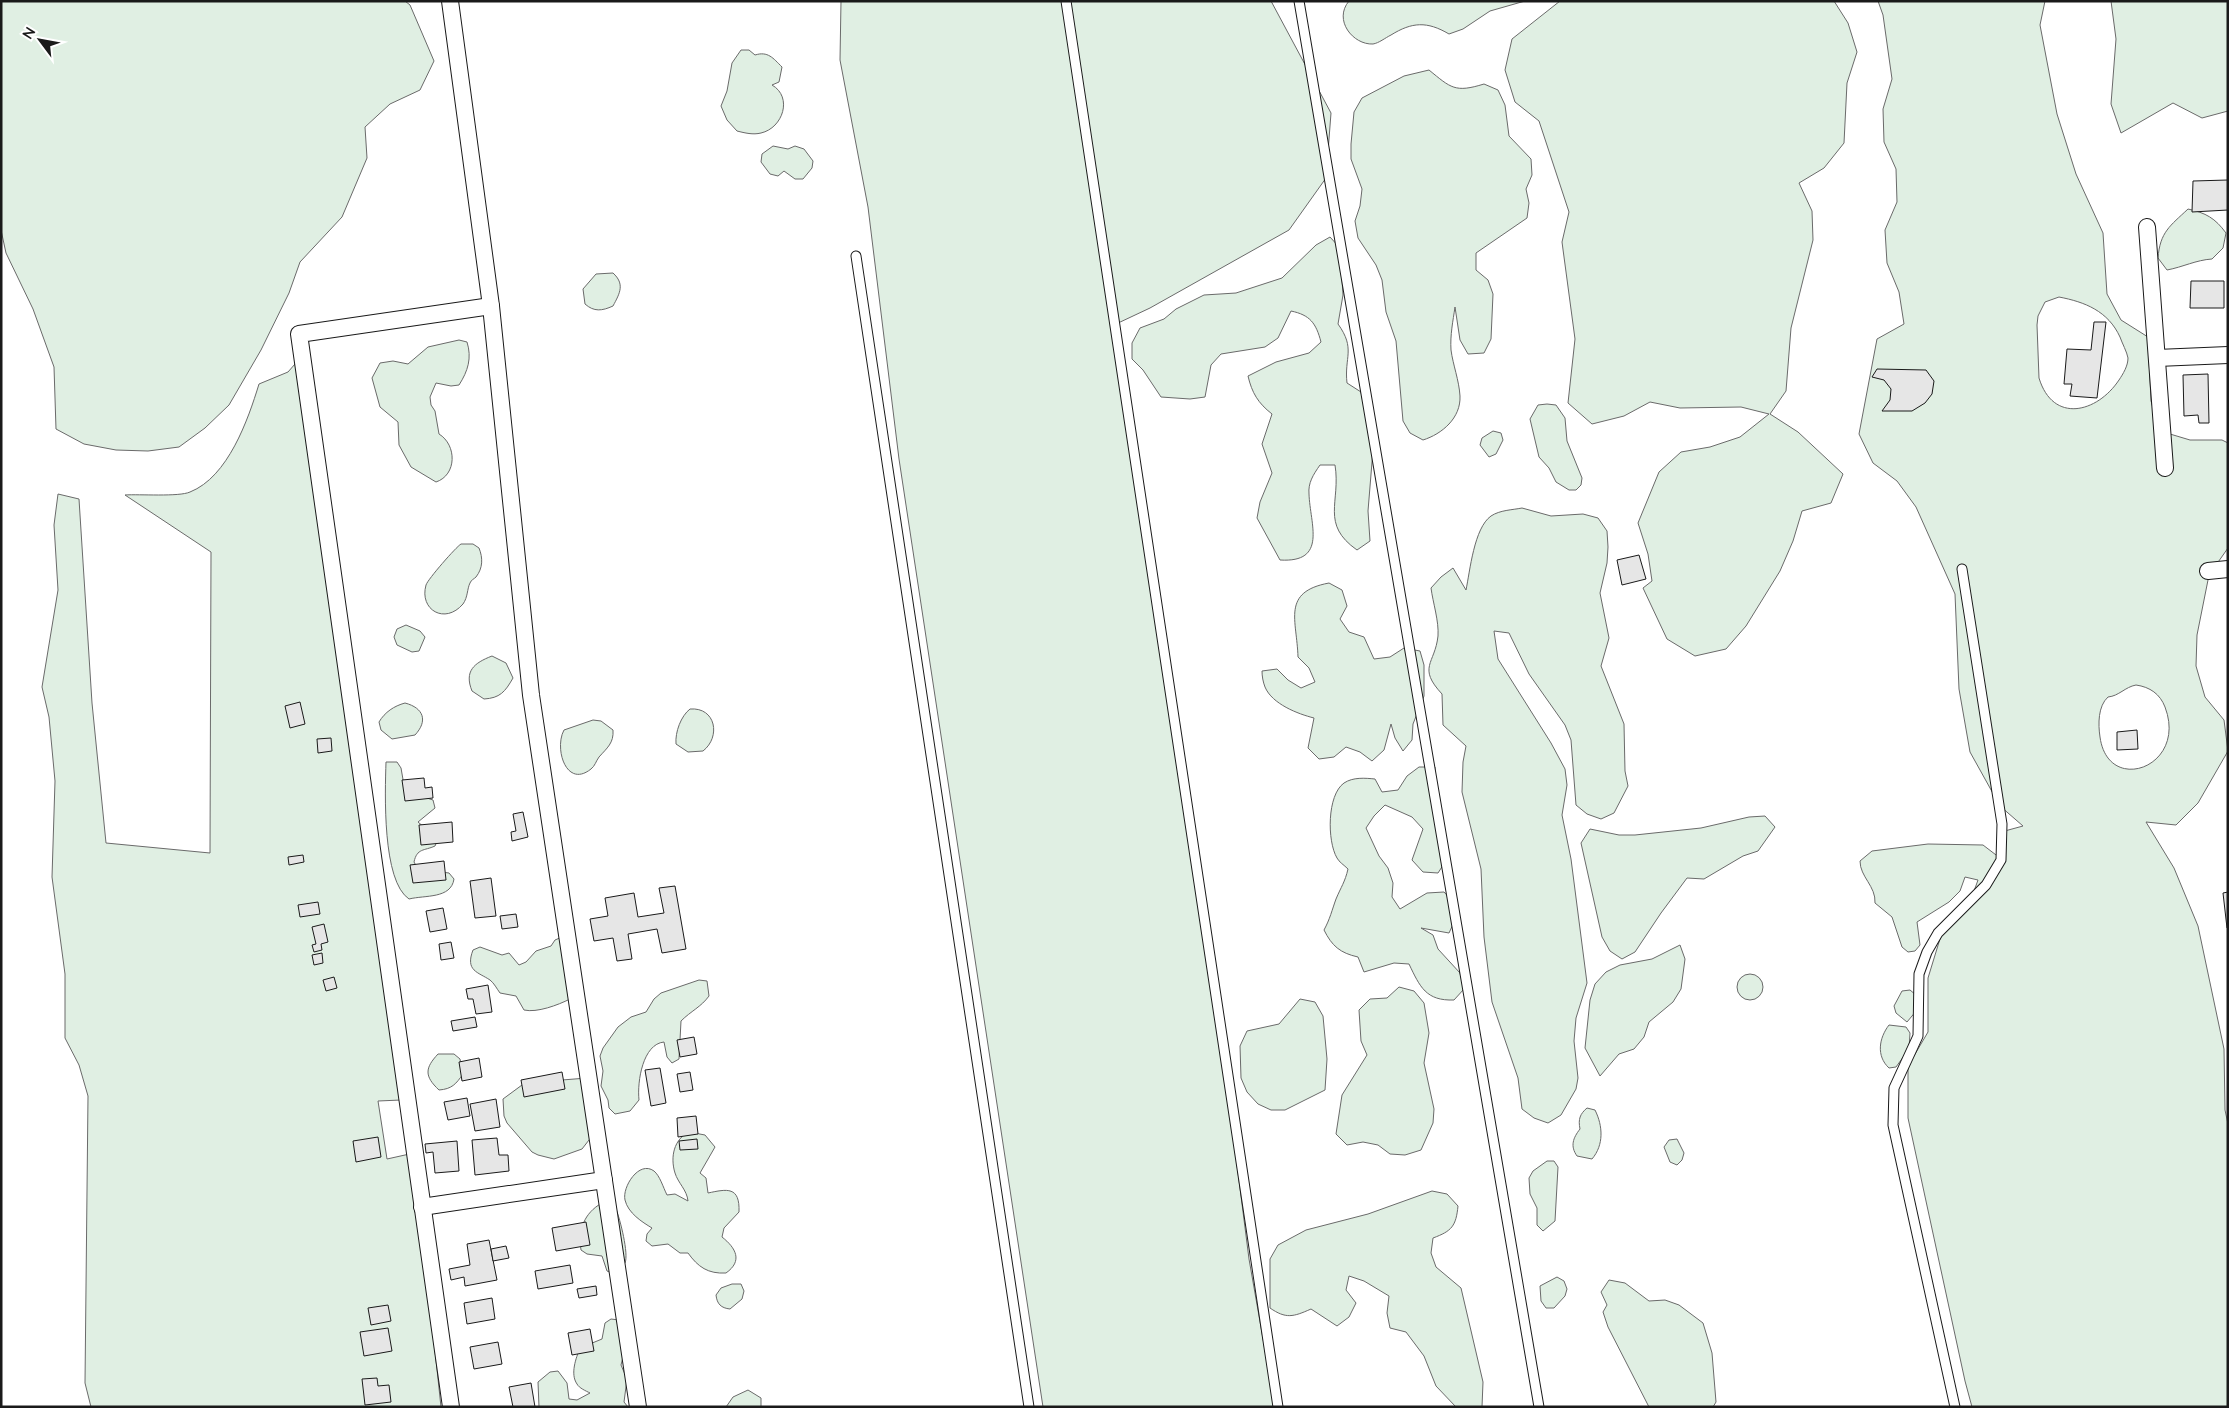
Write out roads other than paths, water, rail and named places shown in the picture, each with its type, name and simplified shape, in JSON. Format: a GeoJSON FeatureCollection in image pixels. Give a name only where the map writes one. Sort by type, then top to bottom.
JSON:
{"type":"FeatureCollection","features":[{"type":"Feature","properties":{"kind":"street"},"geometry":{"type":"LineString","coordinates":[[450,1],[491,306],[531,695],[638,1407]]}},
{"type":"Feature","properties":{"kind":"street"},"geometry":{"type":"LineString","coordinates":[[2146,227],[2165,468]]}},
{"type":"Feature","properties":{"kind":"street"},"geometry":{"type":"LineString","coordinates":[[451,1407],[299,334],[491,306]]}},
{"type":"Feature","properties":{"kind":"street"},"geometry":{"type":"LineString","coordinates":[[2156,358],[2228,355]]}},
{"type":"Feature","properties":{"kind":"street"},"geometry":{"type":"LineString","coordinates":[[2208,570],[2228,569]]}},
{"type":"Feature","properties":{"kind":"street"},"geometry":{"type":"LineString","coordinates":[[422,1207],[604,1180]]}},
{"type":"Feature","properties":{"kind":"lane"},"geometry":{"type":"LineString","coordinates":[[1066,1],[1278,1407]]}},
{"type":"Feature","properties":{"kind":"lane"},"geometry":{"type":"LineString","coordinates":[[1299,1],[1540,1407]]}},
{"type":"Feature","properties":{"kind":"lane"},"geometry":{"type":"LineString","coordinates":[[856,256],[1029,1407]]}},
{"type":"Feature","properties":{"kind":"lane"},"geometry":{"type":"LineString","coordinates":[[1955,1407],[1893,1125],[1894,1088],[1918,1036],[1920,1014],[1919,974],[1926,952],[1938,933],[1986,885],[2001,860],[2002,824],[1962,569]]}}]}
